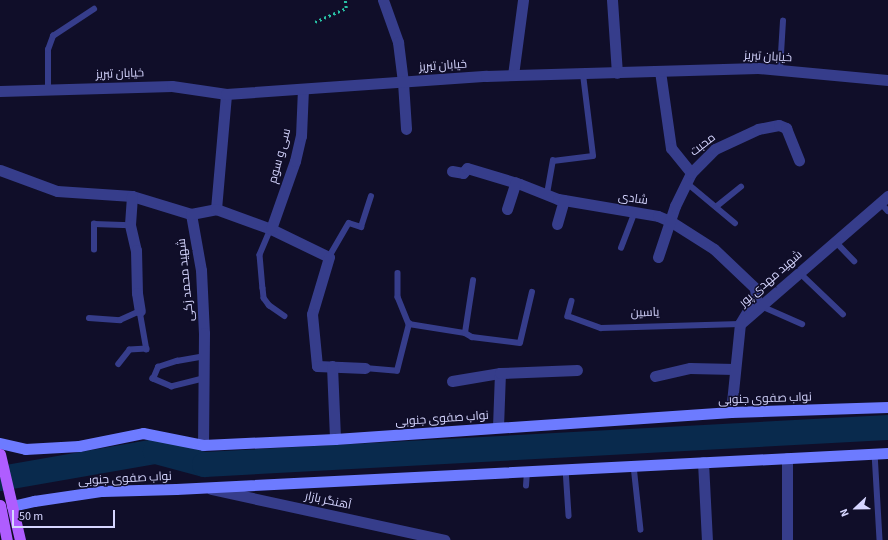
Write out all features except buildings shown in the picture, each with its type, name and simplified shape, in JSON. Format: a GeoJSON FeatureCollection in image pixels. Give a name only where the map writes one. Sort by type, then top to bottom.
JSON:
{"type":"FeatureCollection","features":[{"type":"Feature","properties":{"kind":"main road","name":"نواب صفوی جنوبی"},"geometry":{"type":"LineString","coordinates":[[0,443],[25,449],[79,446],[143,433],[203,445],[335,439],[731,412],[888,407]]}},
{"type":"Feature","properties":{"kind":"main road","name":"نواب صفوی جنوبی"},"geometry":{"type":"LineString","coordinates":[[4,505],[102,491],[205,488],[888,452]]}},
{"type":"Feature","properties":{"kind":"main road"},"geometry":{"type":"LineString","coordinates":[[0,454],[7,540]]}},
{"type":"Feature","properties":{"kind":"main road"},"geometry":{"type":"LineString","coordinates":[[4,505],[20,540]]}},
{"type":"Feature","properties":{"kind":"street"},"geometry":{"type":"LineString","coordinates":[[383,0],[398,42],[403,82],[406,129]]}},
{"type":"Feature","properties":{"kind":"street"},"geometry":{"type":"LineString","coordinates":[[513,75],[523,0]]}},
{"type":"Feature","properties":{"kind":"street"},"geometry":{"type":"LineString","coordinates":[[612,0],[617,73]]}},
{"type":"Feature","properties":{"kind":"street","name":"خیابان تبریز"},"geometry":{"type":"LineString","coordinates":[[0,91],[172,86],[226,94],[513,75],[758,68],[888,80]]}},
{"type":"Feature","properties":{"kind":"street"},"geometry":{"type":"LineString","coordinates":[[660,71],[671,148],[688,177]]}},
{"type":"Feature","properties":{"kind":"street","name":"سی و سوم"},"geometry":{"type":"LineString","coordinates":[[271,229],[295,161],[301,136],[304,88]]}},
{"type":"Feature","properties":{"kind":"street"},"geometry":{"type":"LineString","coordinates":[[216,209],[226,94]]}},
{"type":"Feature","properties":{"kind":"street","name":"محبت"},"geometry":{"type":"LineString","coordinates":[[658,257],[670,221],[688,177],[715,149],[758,129],[779,125],[786,128],[799,160]]}},
{"type":"Feature","properties":{"kind":"street","name":"شادی"},"geometry":{"type":"LineString","coordinates":[[452,171],[463,173],[467,168],[516,182],[564,200],[658,216],[670,221],[714,249],[755,288],[756,297],[740,324]]}},
{"type":"Feature","properties":{"kind":"street"},"geometry":{"type":"LineString","coordinates":[[0,170],[57,191],[132,196],[191,214],[216,209],[271,229],[329,257],[312,314],[317,366],[365,368]]}},
{"type":"Feature","properties":{"kind":"street"},"geometry":{"type":"LineString","coordinates":[[507,209],[516,182]]}},
{"type":"Feature","properties":{"kind":"street"},"geometry":{"type":"LineString","coordinates":[[132,196],[130,225],[136,250],[140,311]]}},
{"type":"Feature","properties":{"kind":"street","name":"شهید مهدی پور"},"geometry":{"type":"LineString","coordinates":[[731,412],[734,369],[740,324],[884,199]]}},
{"type":"Feature","properties":{"kind":"street"},"geometry":{"type":"LineString","coordinates":[[557,224],[564,200]]}},
{"type":"Feature","properties":{"kind":"street","name":"شهید محمد زکی"},"geometry":{"type":"LineString","coordinates":[[191,214],[201,270],[204,356],[203,445]]}},
{"type":"Feature","properties":{"kind":"street"},"geometry":{"type":"LineString","coordinates":[[332,366],[335,439]]}},
{"type":"Feature","properties":{"kind":"street"},"geometry":{"type":"LineString","coordinates":[[655,376],[690,368],[734,369]]}},
{"type":"Feature","properties":{"kind":"street"},"geometry":{"type":"LineString","coordinates":[[452,380],[500,373],[578,370]]}},
{"type":"Feature","properties":{"kind":"street"},"geometry":{"type":"LineString","coordinates":[[498,428],[500,373]]}},
{"type":"Feature","properties":{"kind":"street"},"geometry":{"type":"LineString","coordinates":[[787,458],[787,540]]}},
{"type":"Feature","properties":{"kind":"street"},"geometry":{"type":"LineString","coordinates":[[703,462],[707,540]]}},
{"type":"Feature","properties":{"kind":"street","name":"آهنگر بازار"},"geometry":{"type":"LineString","coordinates":[[205,488],[445,540]]}},
{"type":"Feature","properties":{"kind":"lane"},"geometry":{"type":"LineString","coordinates":[[48,90],[48,50],[53,36],[94,8]]}},
{"type":"Feature","properties":{"kind":"lane"},"geometry":{"type":"LineString","coordinates":[[780,70],[783,21]]}},
{"type":"Feature","properties":{"kind":"lane"},"geometry":{"type":"LineString","coordinates":[[547,194],[553,161],[593,156],[583,74]]}},
{"type":"Feature","properties":{"kind":"lane"},"geometry":{"type":"LineString","coordinates":[[688,177],[716,207],[736,223]]}},
{"type":"Feature","properties":{"kind":"lane"},"geometry":{"type":"LineString","coordinates":[[716,207],[741,187]]}},
{"type":"Feature","properties":{"kind":"lane"},"geometry":{"type":"LineString","coordinates":[[329,257],[349,223],[362,226],[370,196]]}},
{"type":"Feature","properties":{"kind":"lane"},"geometry":{"type":"LineString","coordinates":[[884,199],[888,211]]}},
{"type":"Feature","properties":{"kind":"lane"},"geometry":{"type":"LineString","coordinates":[[621,248],[635,212]]}},
{"type":"Feature","properties":{"kind":"lane"},"geometry":{"type":"LineString","coordinates":[[94,250],[94,224],[130,225]]}},
{"type":"Feature","properties":{"kind":"lane"},"geometry":{"type":"LineString","coordinates":[[271,229],[260,255],[262,288],[264,298],[269,305],[285,316]]}},
{"type":"Feature","properties":{"kind":"lane"},"geometry":{"type":"LineString","coordinates":[[835,240],[854,261]]}},
{"type":"Feature","properties":{"kind":"lane"},"geometry":{"type":"LineString","coordinates":[[799,272],[843,314]]}},
{"type":"Feature","properties":{"kind":"lane"},"geometry":{"type":"LineString","coordinates":[[365,368],[397,371],[409,324],[398,297],[398,273]]}},
{"type":"Feature","properties":{"kind":"lane"},"geometry":{"type":"LineString","coordinates":[[465,333],[473,281]]}},
{"type":"Feature","properties":{"kind":"lane"},"geometry":{"type":"LineString","coordinates":[[409,324],[465,333],[472,337],[520,343],[532,292]]}},
{"type":"Feature","properties":{"kind":"lane","name":"یاسین"},"geometry":{"type":"LineString","coordinates":[[572,301],[568,316],[601,328],[740,324]]}},
{"type":"Feature","properties":{"kind":"lane"},"geometry":{"type":"LineString","coordinates":[[760,306],[802,324]]}},
{"type":"Feature","properties":{"kind":"lane"},"geometry":{"type":"LineString","coordinates":[[89,318],[120,320],[140,311],[147,349],[130,350],[119,364]]}},
{"type":"Feature","properties":{"kind":"lane"},"geometry":{"type":"LineString","coordinates":[[203,379],[172,387],[154,379],[158,367],[176,360],[204,356]]}},
{"type":"Feature","properties":{"kind":"lane"},"geometry":{"type":"LineString","coordinates":[[875,453],[880,540]]}},
{"type":"Feature","properties":{"kind":"lane"},"geometry":{"type":"LineString","coordinates":[[634,466],[641,530]]}},
{"type":"Feature","properties":{"kind":"lane"},"geometry":{"type":"LineString","coordinates":[[566,469],[569,516]]}},
{"type":"Feature","properties":{"kind":"lane"},"geometry":{"type":"LineString","coordinates":[[526,486],[527,471]]}},
{"type":"Feature","properties":{"kind":"path"},"geometry":{"type":"LineString","coordinates":[[315,22],[346,8],[344,0]]}},
{"type":"Feature","properties":{"kind":"waterway"},"geometry":{"type":"LineString","coordinates":[[0,478],[155,451],[204,464],[888,427]]}}]}
